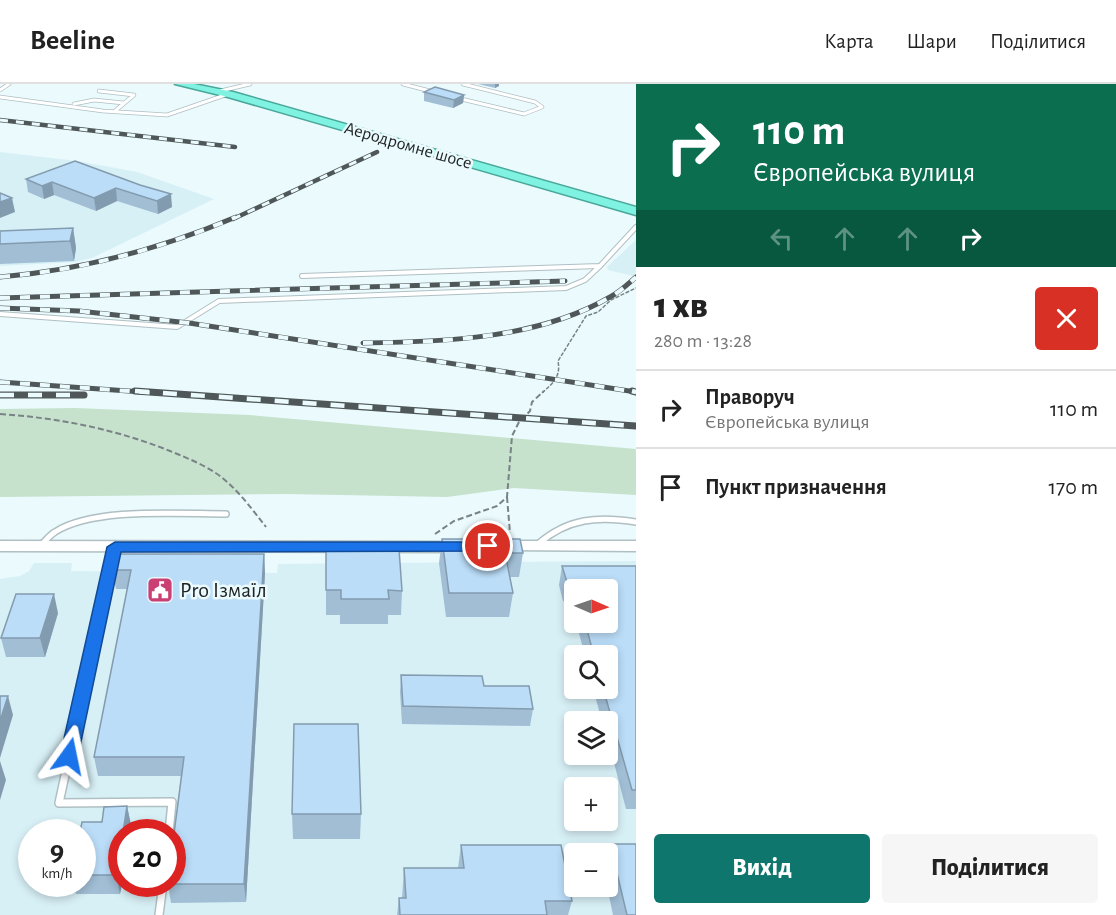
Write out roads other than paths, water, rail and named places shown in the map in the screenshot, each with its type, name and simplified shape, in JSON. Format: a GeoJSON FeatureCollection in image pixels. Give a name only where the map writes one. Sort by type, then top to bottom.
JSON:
{"type":"FeatureCollection","features":[{"type":"Feature","properties":{"kind":"highway","name":"Аеродромне шосе"},"geometry":{"type":"LineString","coordinates":[[180,84],[225,92],[636,211]]}},
{"type":"Feature","properties":{"kind":"main road"},"geometry":{"type":"LineString","coordinates":[[0,546],[636,546]]}},
{"type":"Feature","properties":{"kind":"lane"},"geometry":{"type":"LineString","coordinates":[[0,90],[9,84]]}},
{"type":"Feature","properties":{"kind":"lane"},"geometry":{"type":"LineString","coordinates":[[0,97],[167,115],[250,84]]}},
{"type":"Feature","properties":{"kind":"lane"},"geometry":{"type":"LineString","coordinates":[[404,84],[438,93]]}},
{"type":"Feature","properties":{"kind":"lane"},"geometry":{"type":"LineString","coordinates":[[449,96],[520,114],[531,113],[542,107],[535,102],[463,84]]}},
{"type":"Feature","properties":{"kind":"lane"},"geometry":{"type":"LineString","coordinates":[[99,91],[134,95],[115,111]]}},
{"type":"Feature","properties":{"kind":"lane"},"geometry":{"type":"LineString","coordinates":[[72,105],[88,100],[124,103]]}},
{"type":"Feature","properties":{"kind":"lane"},"geometry":{"type":"LineString","coordinates":[[0,314],[177,327],[189,323],[205,306],[219,301],[566,288],[581,285],[592,277],[636,227]]}},
{"type":"Feature","properties":{"kind":"lane"},"geometry":{"type":"LineString","coordinates":[[302,276],[600,266]]}},
{"type":"Feature","properties":{"kind":"lane"},"geometry":{"type":"LineString","coordinates":[[40,546],[51,535],[73,524],[95,518],[117,515],[226,514]]}},
{"type":"Feature","properties":{"kind":"lane"},"geometry":{"type":"LineString","coordinates":[[536,546],[553,530],[569,522],[582,519],[636,522]]}},
{"type":"Feature","properties":{"kind":"lane"},"geometry":{"type":"LineString","coordinates":[[115,547],[59,803],[172,802],[170,819]]}},
{"type":"Feature","properties":{"kind":"lane"},"geometry":{"type":"LineString","coordinates":[[159,915],[161,897]]}},
{"type":"Feature","properties":{"kind":"railway"},"geometry":{"type":"LineString","coordinates":[[0,120],[235,147]]}},
{"type":"Feature","properties":{"kind":"railway"},"geometry":{"type":"LineString","coordinates":[[233,219],[377,152]]}},
{"type":"Feature","properties":{"kind":"railway"},"geometry":{"type":"LineString","coordinates":[[0,277],[61,269],[121,256],[179,239],[236,217]]}},
{"type":"Feature","properties":{"kind":"railway"},"geometry":{"type":"LineString","coordinates":[[363,343],[458,339],[522,330],[582,311],[614,295],[636,277]]}},
{"type":"Feature","properties":{"kind":"railway"},"geometry":{"type":"LineString","coordinates":[[0,298],[565,281]]}},
{"type":"Feature","properties":{"kind":"railway"},"geometry":{"type":"LineString","coordinates":[[0,308],[79,311],[189,323],[636,392],[632,391]]}},
{"type":"Feature","properties":{"kind":"railway"},"geometry":{"type":"LineString","coordinates":[[0,382],[157,393]]}},
{"type":"Feature","properties":{"kind":"railway"},"geometry":{"type":"LineString","coordinates":[[135,391],[636,426]]}},
{"type":"Feature","properties":{"kind":"railway"},"geometry":{"type":"LineString","coordinates":[[0,395],[84,395]]}},
{"type":"Feature","properties":{"kind":"place","name":"Pro Ізмаїл"},"geometry":{"type":"Point","coordinates":[160,590]}}]}
